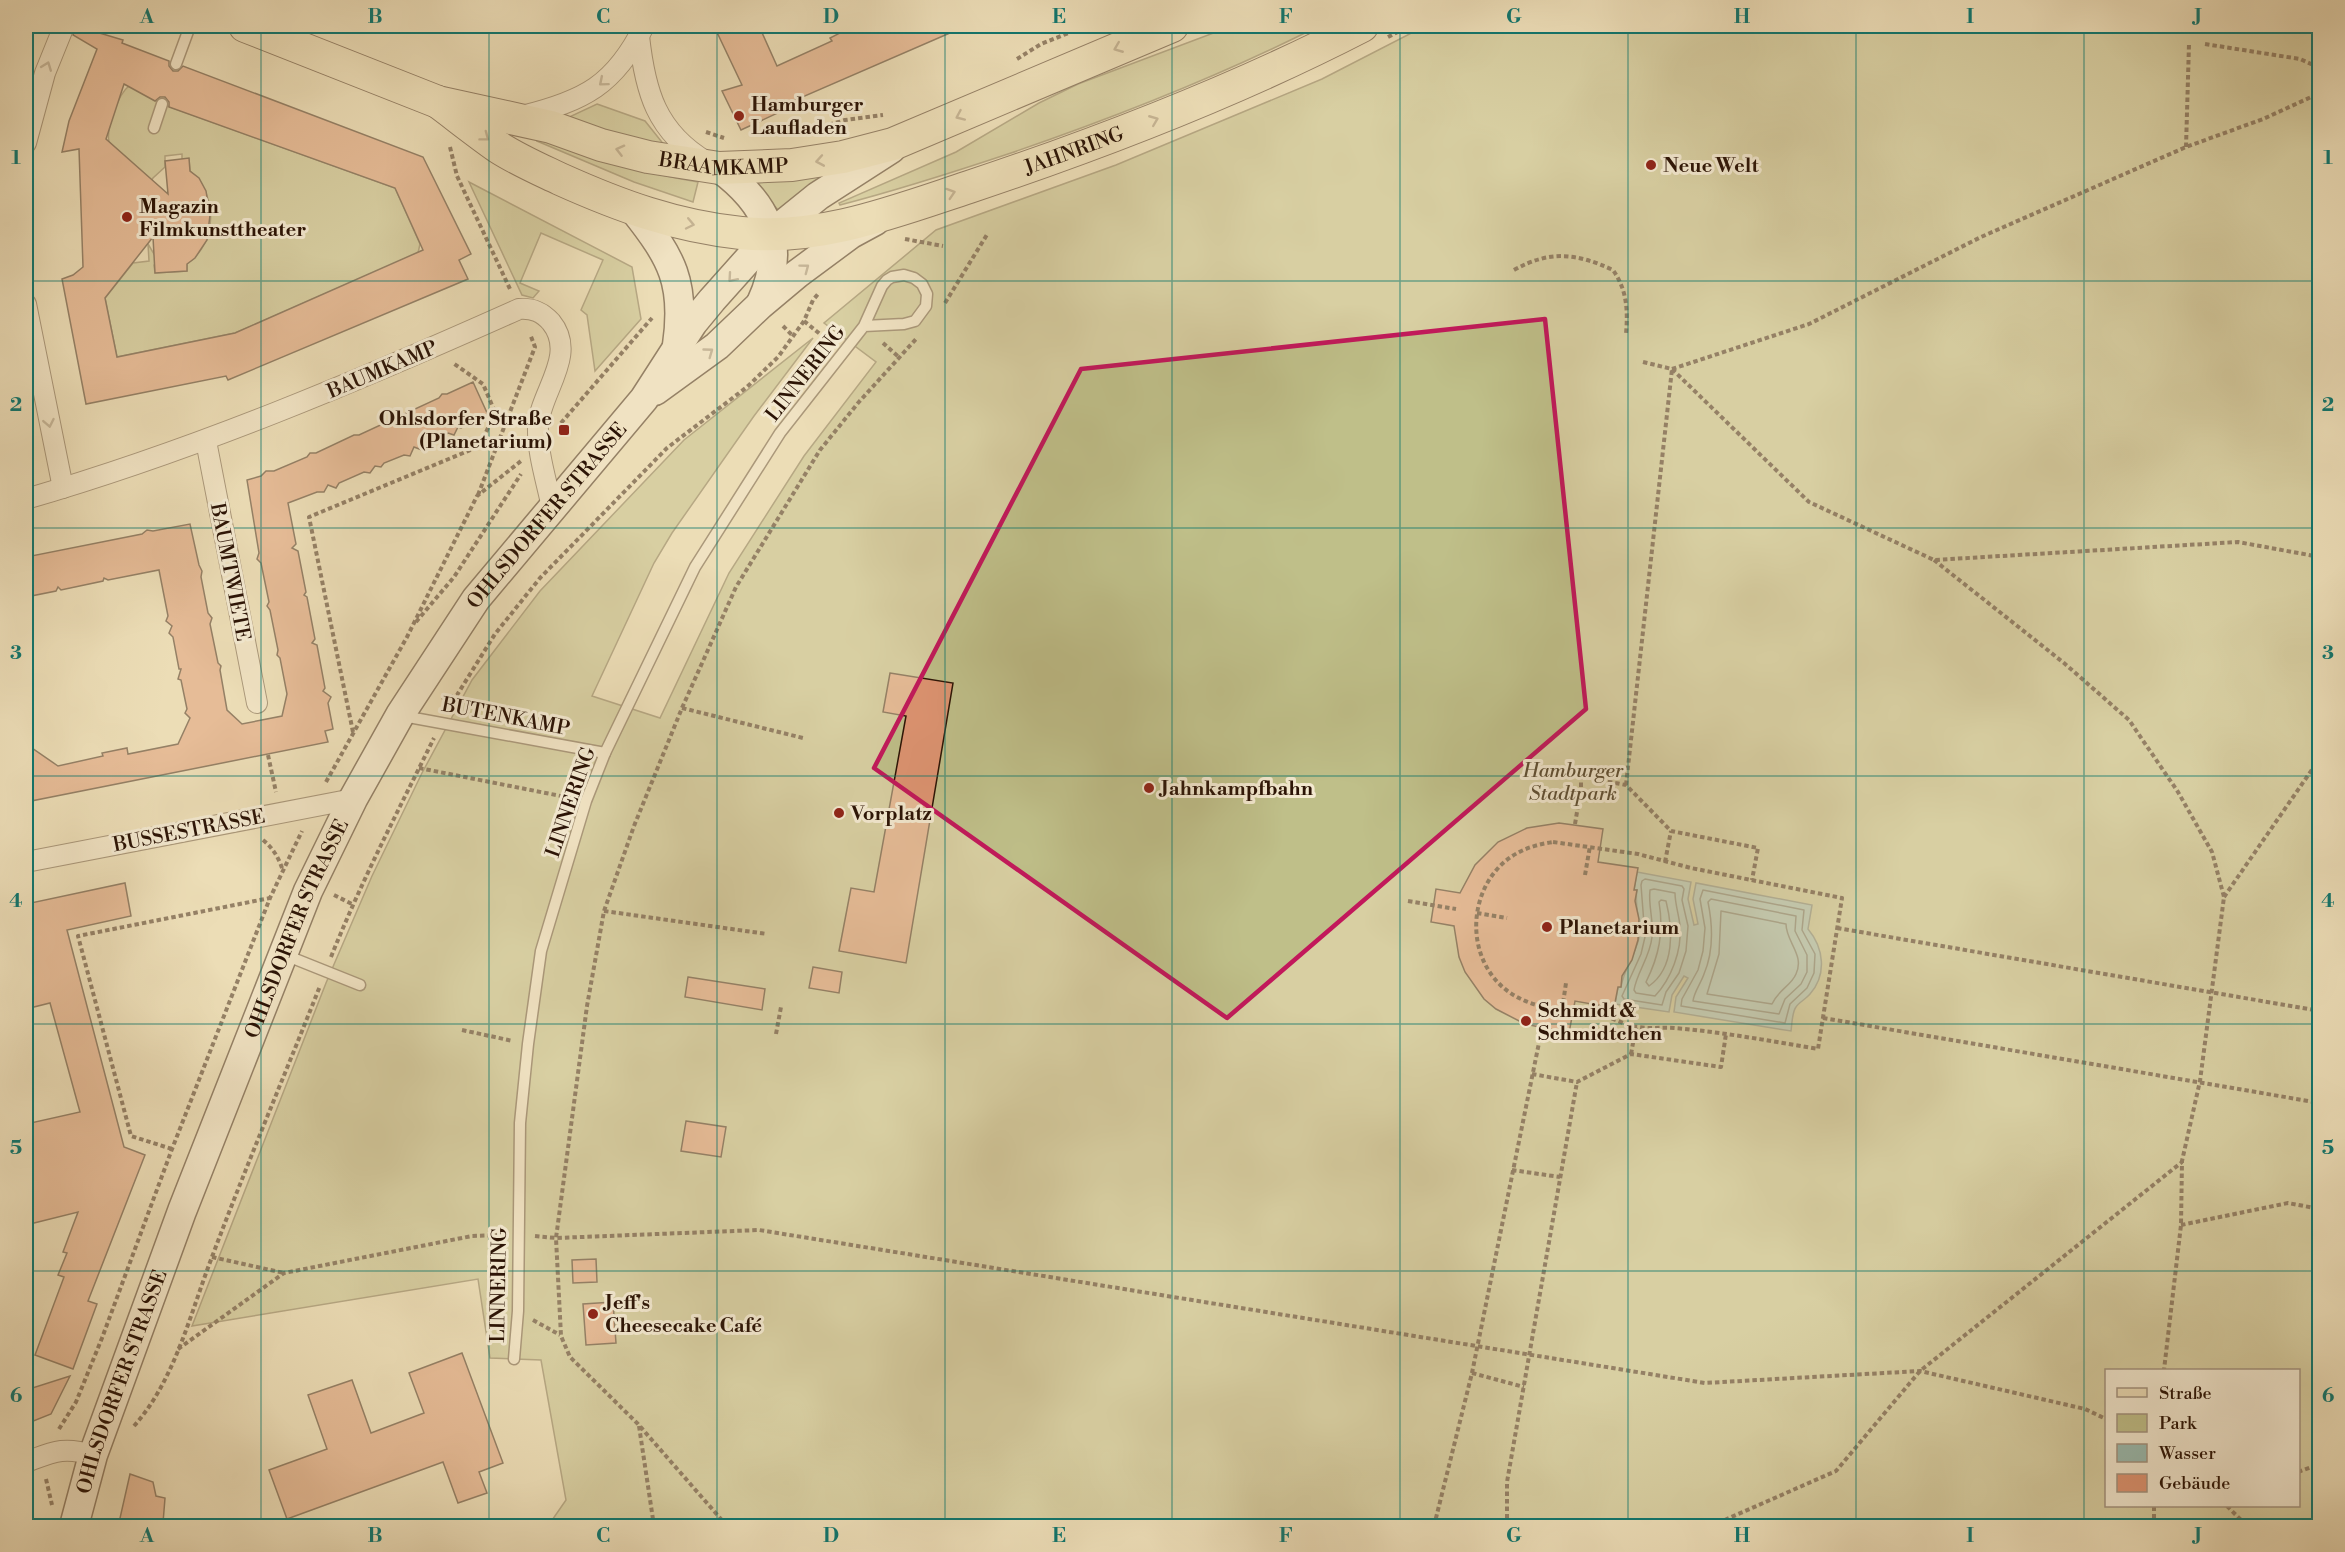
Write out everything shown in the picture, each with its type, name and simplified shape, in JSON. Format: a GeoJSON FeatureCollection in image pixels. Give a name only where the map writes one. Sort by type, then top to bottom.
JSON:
{"type":"FeatureCollection","features":[{"type":"Feature","properties":{"kind":"main road","name":"BRAAMKAMP"},"geometry":{"type":"LineString","coordinates":[[245,26],[438,102],[514,117],[551,127],[601,145],[648,157],[719,168],[817,162],[868,151],[917,135],[1172,26]]}},
{"type":"Feature","properties":{"kind":"main road","name":"JAHNRING"},"geometry":{"type":"LineString","coordinates":[[771,234],[899,225],[1221,93],[1362,26]]}},
{"type":"Feature","properties":{"kind":"main road","name":"BRAAMKAMP"},"geometry":{"type":"LineString","coordinates":[[438,102],[523,162],[634,210],[705,228],[771,234]]}},
{"type":"Feature","properties":{"kind":"street"},"geometry":{"type":"LineString","coordinates":[[26,143],[45,73],[64,26]]}},
{"type":"Feature","properties":{"kind":"street"},"geometry":{"type":"LineString","coordinates":[[514,117],[574,100],[602,85],[624,60],[641,31]]}},
{"type":"Feature","properties":{"kind":"street"},"geometry":{"type":"LineString","coordinates":[[641,31],[642,70],[647,88],[660,116],[693,152],[719,168],[744,188],[765,217],[771,234],[774,265],[769,287],[760,305]]}},
{"type":"Feature","properties":{"kind":"street","name":"OHLSDORFER STRASSE"},"geometry":{"type":"LineString","coordinates":[[74,1527],[93,1455],[182,1211],[283,954],[311,885],[353,799],[400,715],[476,598],[644,399],[693,323],[771,234],[845,178],[917,135]]}},
{"type":"Feature","properties":{"kind":"street"},"geometry":{"type":"LineString","coordinates":[[634,210],[667,256],[677,279],[681,317],[677,347]]}},
{"type":"Feature","properties":{"kind":"street","name":"OHLSDORFER STRASSE"},"geometry":{"type":"LineString","coordinates":[[644,399],[717,346],[797,274],[851,234],[899,225]]}},
{"type":"Feature","properties":{"kind":"street"},"geometry":{"type":"LineString","coordinates":[[26,304],[63,488]]}},
{"type":"Feature","properties":{"kind":"street","name":"BAUMKAMP"},"geometry":{"type":"LineString","coordinates":[[26,499],[206,441],[519,309],[529,308],[539,312],[554,326],[562,348],[561,357],[543,405],[538,432],[539,448],[552,508]]}},
{"type":"Feature","properties":{"kind":"street","name":"BAUMTWIETE"},"geometry":{"type":"LineString","coordinates":[[206,441],[257,703]]}},
{"type":"Feature","properties":{"kind":"street","name":"BUSSESTRASSE"},"geometry":{"type":"LineString","coordinates":[[26,862],[353,799]]}},
{"type":"Feature","properties":{"kind":"street"},"geometry":{"type":"LineString","coordinates":[[26,1462],[64,1449],[74,1449],[93,1455]]}},
{"type":"Feature","properties":{"kind":"lane"},"geometry":{"type":"LineString","coordinates":[[177,64],[190,26]]}},
{"type":"Feature","properties":{"kind":"lane"},"geometry":{"type":"LineString","coordinates":[[154,128],[162,104]]}},
{"type":"Feature","properties":{"kind":"lane","name":"LINNERING"},"geometry":{"type":"LineString","coordinates":[[514,1359],[518,1311],[520,1123],[528,1044],[541,951],[586,801],[605,753],[695,567],[780,433],[864,326],[882,286],[892,277],[904,275],[914,278],[924,288],[927,306],[915,321],[903,324],[864,326]]}},
{"type":"Feature","properties":{"kind":"lane","name":"BUTENKAMP"},"geometry":{"type":"LineString","coordinates":[[400,715],[605,753]]}},
{"type":"Feature","properties":{"kind":"lane"},"geometry":{"type":"LineString","coordinates":[[283,954],[360,985]]}},
{"type":"Feature","properties":{"kind":"path"},"geometry":{"type":"LineString","coordinates":[[2186,147],[2189,44]]}},
{"type":"Feature","properties":{"kind":"path"},"geometry":{"type":"LineString","coordinates":[[2205,44],[2300,59],[2319,68]]}},
{"type":"Feature","properties":{"kind":"path"},"geometry":{"type":"LineString","coordinates":[[1672,369],[1809,324],[1981,237],[2186,147],[2263,119],[2319,93]]}},
{"type":"Feature","properties":{"kind":"path"},"geometry":{"type":"LineString","coordinates":[[789,135],[845,120]]}},
{"type":"Feature","properties":{"kind":"path"},"geometry":{"type":"LineString","coordinates":[[449,144],[457,176],[513,295]]}},
{"type":"Feature","properties":{"kind":"path"},"geometry":{"type":"LineString","coordinates":[[899,225],[943,246]]}},
{"type":"Feature","properties":{"kind":"path"},"geometry":{"type":"LineString","coordinates":[[941,309],[988,233]]}},
{"type":"Feature","properties":{"kind":"path"},"geometry":{"type":"LineString","coordinates":[[1514,270],[1529,261],[1544,256],[1559,255],[1575,256],[1613,270],[1624,289],[1628,314],[1626,334]]}},
{"type":"Feature","properties":{"kind":"path"},"geometry":{"type":"LineString","coordinates":[[456,694],[495,634],[540,578],[667,448],[747,387],[777,357],[804,321],[813,300],[820,292]]}},
{"type":"Feature","properties":{"kind":"path"},"geometry":{"type":"LineString","coordinates":[[557,428],[656,314]]}},
{"type":"Feature","properties":{"kind":"path"},"geometry":{"type":"LineString","coordinates":[[804,321],[843,353]]}},
{"type":"Feature","properties":{"kind":"path"},"geometry":{"type":"LineString","coordinates":[[783,326],[793,336]]}},
{"type":"Feature","properties":{"kind":"path"},"geometry":{"type":"LineString","coordinates":[[321,791],[413,625],[477,496],[535,347],[528,331]]}},
{"type":"Feature","properties":{"kind":"path"},"geometry":{"type":"LineString","coordinates":[[727,1527],[638,1424],[570,1357],[561,1336],[556,1238],[587,1006],[604,911],[634,826],[735,587],[813,460],[858,403],[921,335]]}},
{"type":"Feature","properties":{"kind":"path"},"geometry":{"type":"LineString","coordinates":[[353,732],[309,517],[480,447],[495,412],[483,384],[431,348]]}},
{"type":"Feature","properties":{"kind":"path"},"geometry":{"type":"LineString","coordinates":[[1643,362],[1672,369],[1809,502],[1934,560],[2064,663],[2128,720],[2178,792],[2212,852],[2224,897],[2200,1081],[2182,1161],[2181,1225],[2164,1369]]}},
{"type":"Feature","properties":{"kind":"path"},"geometry":{"type":"LineString","coordinates":[[1626,785],[1672,369]]}},
{"type":"Feature","properties":{"kind":"path"},"geometry":{"type":"LineString","coordinates":[[477,496],[517,463],[525,460]]}},
{"type":"Feature","properties":{"kind":"path"},"geometry":{"type":"LineString","coordinates":[[413,625],[453,577],[522,474]]}},
{"type":"Feature","properties":{"kind":"path"},"geometry":{"type":"LineString","coordinates":[[1934,560],[2238,543],[2319,557]]}},
{"type":"Feature","properties":{"kind":"path"},"geometry":{"type":"LineString","coordinates":[[682,708],[803,738]]}},
{"type":"Feature","properties":{"kind":"path"},"geometry":{"type":"LineString","coordinates":[[131,1429],[148,1410],[178,1349],[212,1257],[352,904],[389,824],[434,738]]}},
{"type":"Feature","properties":{"kind":"path"},"geometry":{"type":"LineString","coordinates":[[268,755],[280,813]]}},
{"type":"Feature","properties":{"kind":"path"},"geometry":{"type":"LineString","coordinates":[[2224,897],[2319,758]]}},
{"type":"Feature","properties":{"kind":"path"},"geometry":{"type":"LineString","coordinates":[[419,768],[586,801]]}},
{"type":"Feature","properties":{"kind":"path"},"geometry":{"type":"LineString","coordinates":[[1575,824],[1581,788],[1581,769],[1599,780],[1626,785],[1671,831],[1758,848],[1752,880]]}},
{"type":"Feature","properties":{"kind":"path"},"geometry":{"type":"LineString","coordinates":[[254,818],[258,836],[270,845],[283,871]]}},
{"type":"Feature","properties":{"kind":"path"},"geometry":{"type":"LineString","coordinates":[[57,1431],[73,1408],[102,1338],[172,1149],[270,898],[303,830]]}},
{"type":"Feature","properties":{"kind":"path"},"geometry":{"type":"LineString","coordinates":[[1665,862],[1671,831]]}},
{"type":"Feature","properties":{"kind":"path"},"geometry":{"type":"LineString","coordinates":[[1553,842],[1638,854],[1665,862],[1842,898],[1818,1049],[1726,1034],[1636,1027],[1609,1018],[1530,1003],[1516,997],[1491,974],[1479,948],[1476,935],[1477,914],[1482,892],[1489,880],[1513,855],[1539,844],[1553,842]]}},
{"type":"Feature","properties":{"kind":"path"},"geometry":{"type":"LineString","coordinates":[[1586,875],[1590,846]]}},
{"type":"Feature","properties":{"kind":"path"},"geometry":{"type":"LineString","coordinates":[[172,1149],[131,1136],[78,936],[270,898]]}},
{"type":"Feature","properties":{"kind":"path"},"geometry":{"type":"LineString","coordinates":[[1408,901],[1456,909]]}},
{"type":"Feature","properties":{"kind":"path"},"geometry":{"type":"LineString","coordinates":[[604,911],[767,934]]}},
{"type":"Feature","properties":{"kind":"path"},"geometry":{"type":"LineString","coordinates":[[1477,914],[1507,918]]}},
{"type":"Feature","properties":{"kind":"path"},"geometry":{"type":"LineString","coordinates":[[1837,928],[2319,1011]]}},
{"type":"Feature","properties":{"kind":"path"},"geometry":{"type":"LineString","coordinates":[[1562,1010],[1566,983]]}},
{"type":"Feature","properties":{"kind":"path"},"geometry":{"type":"LineString","coordinates":[[776,1034],[782,1007]]}},
{"type":"Feature","properties":{"kind":"path"},"geometry":{"type":"LineString","coordinates":[[1823,1018],[2319,1102]]}},
{"type":"Feature","properties":{"kind":"path"},"geometry":{"type":"LineString","coordinates":[[1632,1054],[1636,1027]]}},
{"type":"Feature","properties":{"kind":"path"},"geometry":{"type":"LineString","coordinates":[[1434,1527],[1472,1373],[1542,1028]]}},
{"type":"Feature","properties":{"kind":"path"},"geometry":{"type":"LineString","coordinates":[[462,1029],[528,1044]]}},
{"type":"Feature","properties":{"kind":"path"},"geometry":{"type":"LineString","coordinates":[[1532,1074],[1576,1082],[1632,1054],[1721,1067],[1726,1034]]}},
{"type":"Feature","properties":{"kind":"path"},"geometry":{"type":"LineString","coordinates":[[1507,1527],[1508,1482],[1576,1082]]}},
{"type":"Feature","properties":{"kind":"path"},"geometry":{"type":"LineString","coordinates":[[1711,1527],[1836,1471],[1920,1371],[2182,1161]]}},
{"type":"Feature","properties":{"kind":"path"},"geometry":{"type":"LineString","coordinates":[[1512,1170],[1560,1177]]}},
{"type":"Feature","properties":{"kind":"path"},"geometry":{"type":"LineString","coordinates":[[2181,1225],[2288,1203],[2319,1209]]}},
{"type":"Feature","properties":{"kind":"path"},"geometry":{"type":"LineString","coordinates":[[212,1257],[284,1273],[472,1236],[518,1234],[556,1238],[759,1230],[1705,1383],[1920,1371],[2085,1409],[2105,1419]]}},
{"type":"Feature","properties":{"kind":"path"},"geometry":{"type":"LineString","coordinates":[[178,1349],[284,1273]]}},
{"type":"Feature","properties":{"kind":"path"},"geometry":{"type":"LineString","coordinates":[[518,1311],[561,1336]]}},
{"type":"Feature","properties":{"kind":"path"},"geometry":{"type":"LineString","coordinates":[[1472,1373],[1524,1387]]}},
{"type":"Feature","properties":{"kind":"path"},"geometry":{"type":"LineString","coordinates":[[638,1424],[654,1527]]}},
{"type":"Feature","properties":{"kind":"path"},"geometry":{"type":"LineString","coordinates":[[2300,1471],[2319,1464]]}},
{"type":"Feature","properties":{"kind":"path"},"geometry":{"type":"LineString","coordinates":[[2154,1507],[2154,1527]]}},
{"type":"Feature","properties":{"kind":"path"},"geometry":{"type":"LineString","coordinates":[[2228,1507],[2247,1527]]}},
{"type":"Feature","properties":{"kind":"highlighted area"},"geometry":{"type":"Polygon","coordinates":[[[1545,319],[1586,709],[1227,1018],[874,768],[1081,369],[1545,319]]]}},
{"type":"Feature","properties":{"kind":"green space"},"geometry":{"type":"Polygon","coordinates":[[[1232,26],[1319,26],[1206,79],[1090,125],[926,180],[840,205],[839,203],[956,152],[1039,103],[1078,84],[1232,26]]]}},
{"type":"Feature","properties":{"kind":"green space","name":"Hamburger Stadtpark"},"geometry":{"type":"Polygon","coordinates":[[[1425,26],[2319,26],[2319,1526],[548,1526],[566,1500],[541,1360],[490,1358],[478,1279],[192,1326],[326,983],[372,876],[422,773],[472,680],[540,591],[684,440],[813,338],[754,416],[672,533],[654,563],[592,696],[660,718],[729,573],[804,456],[876,362],[824,323],[936,230],[1116,165],[1322,79],[1425,26]]]}},
{"type":"Feature","properties":{"kind":"green space"},"geometry":{"type":"Polygon","coordinates":[[[129,86],[162,104],[395,188],[420,244],[418,253],[235,333],[117,357],[105,298],[133,263],[149,261],[148,244],[160,264],[154,265],[155,273],[187,271],[187,264],[204,244],[211,218],[206,193],[190,171],[189,159],[182,159],[182,154],[165,156],[165,167],[148,186],[109,142],[109,129],[114,112],[121,96],[129,86]]]}},
{"type":"Feature","properties":{"kind":"green space"},"geometry":{"type":"Polygon","coordinates":[[[597,104],[645,121],[665,146],[655,146],[567,118],[597,104]]]}},
{"type":"Feature","properties":{"kind":"green space"},"geometry":{"type":"Polygon","coordinates":[[[539,137],[617,163],[698,182],[693,202],[634,182],[537,141],[539,137]]]}},
{"type":"Feature","properties":{"kind":"green space"},"geometry":{"type":"Polygon","coordinates":[[[835,170],[780,212],[754,183],[775,181],[835,170]]]}},
{"type":"Feature","properties":{"kind":"green space"},"geometry":{"type":"Polygon","coordinates":[[[469,182],[632,267],[641,319],[595,371],[587,315],[581,310],[603,260],[541,233],[520,283],[539,291],[533,298],[522,295],[469,182]]]}},
{"type":"Feature","properties":{"kind":"water"},"geometry":{"type":"Polygon","coordinates":[[[1637,872],[1691,882],[1688,899],[1694,925],[1698,924],[1693,899],[1696,883],[1812,905],[1808,929],[1820,953],[1821,970],[1815,987],[1795,1009],[1791,1031],[1674,1012],[1676,997],[1688,978],[1684,976],[1672,995],[1669,1012],[1615,1004],[1618,987],[1621,987],[1639,938],[1637,890],[1634,890],[1637,872]]]}},
{"type":"Feature","properties":{"kind":"building"},"geometry":{"type":"Polygon","coordinates":[[[76,26],[123,40],[122,43],[169,61],[169,66],[173,71],[178,71],[183,66],[423,157],[471,254],[459,260],[468,279],[228,380],[226,376],[86,404],[62,279],[73,275],[83,267],[79,149],[62,152],[69,121],[97,49],[73,35],[76,26]],[[124,84],[106,139],[168,194],[165,161],[189,158],[190,171],[199,178],[206,191],[210,215],[207,240],[195,258],[187,264],[187,271],[155,273],[153,237],[105,298],[117,357],[235,333],[423,250],[395,188],[169,107],[169,102],[165,97],[160,97],[155,101],[124,84]]]}},
{"type":"Feature","properties":{"kind":"building"},"geometry":{"type":"Polygon","coordinates":[[[714,26],[759,26],[777,66],[832,41],[830,38],[842,32],[839,26],[966,26],[793,101],[795,105],[741,130],[722,91],[742,85],[714,26]]]}},
{"type":"Feature","properties":{"kind":"building"},"geometry":{"type":"Polygon","coordinates":[[[473,382],[488,415],[461,428],[458,427],[454,435],[448,433],[425,445],[422,450],[414,447],[410,456],[404,455],[384,463],[381,467],[375,466],[370,473],[364,472],[339,483],[336,488],[328,485],[324,492],[317,492],[288,503],[296,544],[292,548],[298,551],[306,592],[304,595],[307,597],[315,639],[312,643],[317,645],[325,688],[323,691],[331,697],[328,703],[333,729],[325,731],[328,742],[26,802],[26,744],[58,766],[127,748],[128,754],[178,744],[190,718],[185,713],[187,709],[181,680],[178,679],[181,669],[179,669],[173,637],[169,633],[172,626],[166,621],[168,616],[159,570],[108,580],[104,578],[103,581],[61,590],[58,587],[56,591],[26,597],[26,557],[142,534],[147,530],[153,531],[190,524],[202,571],[201,577],[208,613],[212,618],[210,624],[218,663],[221,666],[227,710],[242,724],[282,716],[287,694],[280,658],[277,655],[270,610],[267,606],[269,602],[261,563],[257,559],[259,553],[247,480],[261,476],[266,471],[274,471],[354,435],[359,435],[439,398],[442,394],[447,394],[473,382]]]}},
{"type":"Feature","properties":{"kind":"building"},"geometry":{"type":"Polygon","coordinates":[[[890,673],[953,683],[906,963],[839,951],[851,888],[874,892],[906,716],[883,712],[890,673]]]}},
{"type":"Feature","properties":{"kind":"building","name":"Planetarium"},"geometry":{"type":"Polygon","coordinates":[[[1559,823],[1603,829],[1598,862],[1638,868],[1634,890],[1637,890],[1635,901],[1639,919],[1638,940],[1632,960],[1622,976],[1621,987],[1618,987],[1614,1008],[1575,1001],[1569,1033],[1525,1024],[1496,1009],[1484,999],[1465,972],[1459,957],[1454,926],[1431,922],[1436,889],[1460,893],[1475,865],[1498,842],[1527,828],[1559,823]]]}},
{"type":"Feature","properties":{"kind":"building"},"geometry":{"type":"Polygon","coordinates":[[[125,883],[131,916],[67,930],[124,1147],[145,1155],[88,1301],[97,1304],[73,1369],[35,1355],[64,1277],[58,1275],[67,1253],[63,1252],[78,1212],[26,1225],[26,1124],[80,1112],[50,1003],[26,1009],[26,904],[125,883]]]}},
{"type":"Feature","properties":{"kind":"building"},"geometry":{"type":"Polygon","coordinates":[[[813,967],[842,972],[839,993],[809,988],[813,967]]]}},
{"type":"Feature","properties":{"kind":"building"},"geometry":{"type":"Polygon","coordinates":[[[688,977],[765,989],[762,1010],[685,997],[688,977]]]}},
{"type":"Feature","properties":{"kind":"building"},"geometry":{"type":"Polygon","coordinates":[[[686,1121],[726,1127],[721,1157],[681,1151],[686,1121]]]}},
{"type":"Feature","properties":{"kind":"building"},"geometry":{"type":"Polygon","coordinates":[[[596,1259],[597,1282],[573,1283],[572,1260],[596,1259]]]}},
{"type":"Feature","properties":{"kind":"building"},"geometry":{"type":"Polygon","coordinates":[[[613,1302],[616,1343],[586,1345],[583,1304],[613,1302]]]}},
{"type":"Feature","properties":{"kind":"building"},"geometry":{"type":"Polygon","coordinates":[[[462,1353],[503,1463],[479,1472],[487,1493],[458,1503],[443,1462],[287,1519],[269,1470],[327,1449],[308,1395],[352,1380],[371,1433],[424,1413],[409,1373],[462,1353]]]}},
{"type":"Feature","properties":{"kind":"building"},"geometry":{"type":"Polygon","coordinates":[[[70,1376],[51,1414],[26,1424],[26,1390],[70,1376]]]}},
{"type":"Feature","properties":{"kind":"building"},"geometry":{"type":"Polygon","coordinates":[[[130,1474],[153,1482],[156,1496],[165,1498],[163,1523],[158,1524],[157,1527],[118,1527],[130,1474]]]}},
{"type":"Feature","properties":{"kind":"place","name":"Hamburger Laufladen"},"geometry":{"type":"Point","coordinates":[739,116]}},
{"type":"Feature","properties":{"kind":"place","name":"Neue Welt"},"geometry":{"type":"Point","coordinates":[1651,165]}},
{"type":"Feature","properties":{"kind":"place","name":"Magazin Filmkunsttheater"},"geometry":{"type":"Point","coordinates":[127,217]}},
{"type":"Feature","properties":{"kind":"place","name":"Ohlsdorfer Straße (Planetarium)"},"geometry":{"type":"Point","coordinates":[564,430]}},
{"type":"Feature","properties":{"kind":"place","name":"Jahnkampfbahn"},"geometry":{"type":"Point","coordinates":[1149,788]}},
{"type":"Feature","properties":{"kind":"place","name":"Vorplatz"},"geometry":{"type":"Point","coordinates":[839,813]}},
{"type":"Feature","properties":{"kind":"place","name":"Planetarium"},"geometry":{"type":"Point","coordinates":[1547,927]}},
{"type":"Feature","properties":{"kind":"place","name":"Schmidt & Schmidtchen"},"geometry":{"type":"Point","coordinates":[1526,1021]}},
{"type":"Feature","properties":{"kind":"place","name":"Jeff's Cheesecake Café"},"geometry":{"type":"Point","coordinates":[593,1314]}}]}
